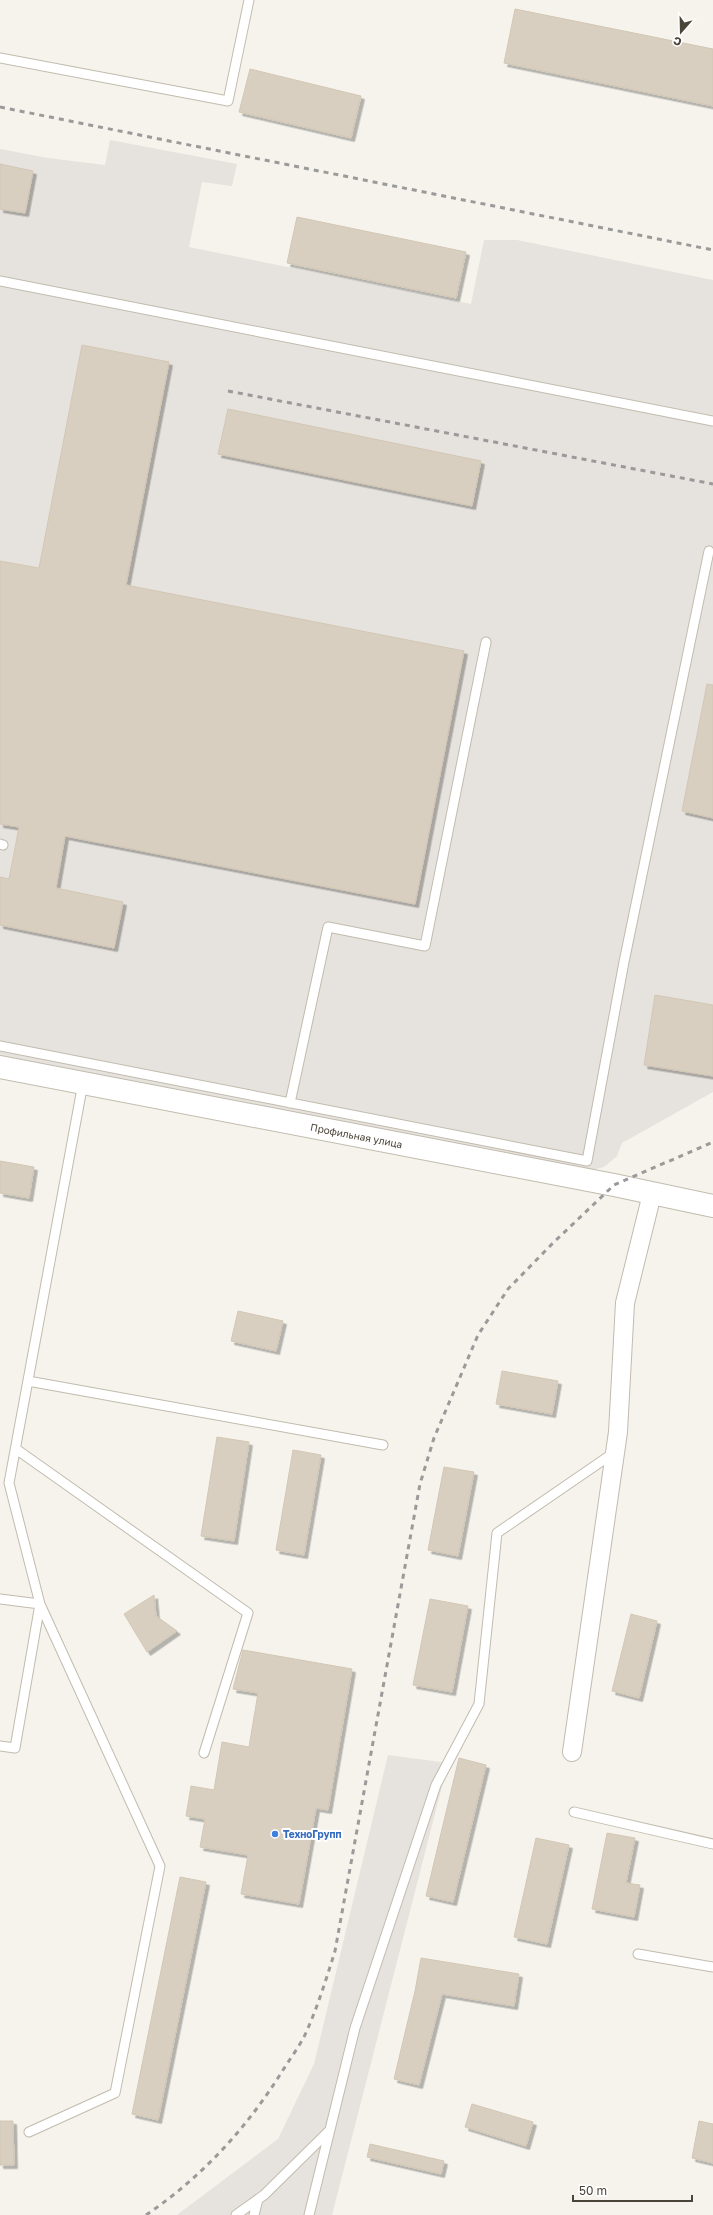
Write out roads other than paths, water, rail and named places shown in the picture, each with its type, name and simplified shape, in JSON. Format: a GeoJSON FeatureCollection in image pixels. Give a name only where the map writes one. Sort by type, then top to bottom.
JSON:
{"type":"FeatureCollection","features":[{"type":"Feature","properties":{"kind":"street","name":"Профильная улица"},"geometry":{"type":"LineString","coordinates":[[0,1067],[713,1206]]}},
{"type":"Feature","properties":{"kind":"street"},"geometry":{"type":"LineString","coordinates":[[572,1752],[615,1452],[625,1303],[652,1194]]}},
{"type":"Feature","properties":{"kind":"lane"},"geometry":{"type":"LineString","coordinates":[[0,58],[228,101],[248,0]]}},
{"type":"Feature","properties":{"kind":"lane"},"geometry":{"type":"LineString","coordinates":[[0,281],[713,421]]}},
{"type":"Feature","properties":{"kind":"lane"},"geometry":{"type":"LineString","coordinates":[[0,1046],[587,1161],[624,962],[709,551]]}},
{"type":"Feature","properties":{"kind":"lane"},"geometry":{"type":"LineString","coordinates":[[290,1103],[328,926],[425,946],[486,642]]}},
{"type":"Feature","properties":{"kind":"lane"},"geometry":{"type":"LineString","coordinates":[[29,2132],[115,2093],[160,1866],[40,1604],[10,1483],[83,1083]]}},
{"type":"Feature","properties":{"kind":"lane"},"geometry":{"type":"LineString","coordinates":[[28,1380],[383,1445]]}},
{"type":"Feature","properties":{"kind":"lane"},"geometry":{"type":"LineString","coordinates":[[16,1449],[248,1613],[204,1753]]}},
{"type":"Feature","properties":{"kind":"lane"},"geometry":{"type":"LineString","coordinates":[[309,2215],[355,2028],[436,1785],[478,1704],[497,1533],[615,1452]]}},
{"type":"Feature","properties":{"kind":"lane"},"geometry":{"type":"LineString","coordinates":[[0,1598],[40,1604]]}},
{"type":"Feature","properties":{"kind":"lane"},"geometry":{"type":"LineString","coordinates":[[0,1746],[15,1748],[40,1604]]}},
{"type":"Feature","properties":{"kind":"lane"},"geometry":{"type":"LineString","coordinates":[[574,1812],[713,1844]]}},
{"type":"Feature","properties":{"kind":"lane"},"geometry":{"type":"LineString","coordinates":[[638,1954],[713,1967]]}},
{"type":"Feature","properties":{"kind":"lane"},"geometry":{"type":"LineString","coordinates":[[236,2215],[258,2199],[330,2131]]}},
{"type":"Feature","properties":{"kind":"lane"},"geometry":{"type":"LineString","coordinates":[[254,2215],[258,2199]]}},
{"type":"Feature","properties":{"kind":"railway"},"geometry":{"type":"LineString","coordinates":[[0,107],[713,250]]}},
{"type":"Feature","properties":{"kind":"railway"},"geometry":{"type":"LineString","coordinates":[[228,391],[713,484]]}},
{"type":"Feature","properties":{"kind":"railway"},"geometry":{"type":"LineString","coordinates":[[146,2215],[204,2168],[239,2131],[254,2112],[304,2037],[325,1984],[335,1951],[420,1484],[434,1438],[478,1335],[508,1289],[553,1243],[614,1185],[713,1142]]}},
{"type":"Feature","properties":{"kind":"place","name":"ТехноГрупп"},"geometry":{"type":"Point","coordinates":[275,1834]}}]}
